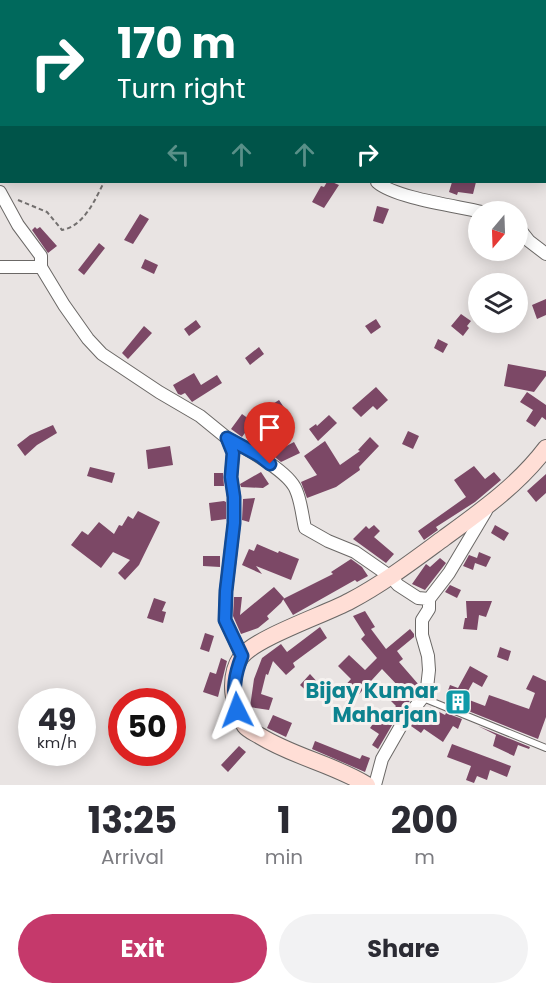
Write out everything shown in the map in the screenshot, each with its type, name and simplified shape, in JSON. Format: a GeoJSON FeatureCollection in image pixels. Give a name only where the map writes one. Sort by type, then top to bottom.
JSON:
{"type":"FeatureCollection","features":[{"type":"Feature","properties":{"kind":"main road"},"geometry":{"type":"LineString","coordinates":[[367,785],[351,775],[292,753],[246,728],[233,695],[236,672],[242,656],[267,638],[349,601],[391,577],[489,507],[533,466],[546,448]]}},
{"type":"Feature","properties":{"kind":"street"},"geometry":{"type":"LineString","coordinates":[[378,183],[404,195],[468,209]]}},
{"type":"Feature","properties":{"kind":"street"},"geometry":{"type":"LineString","coordinates":[[1,193],[18,225],[41,256],[41,267],[76,322],[102,354],[200,416],[227,438],[260,456],[291,481],[297,490],[305,528],[355,552],[418,598],[429,599]]}},
{"type":"Feature","properties":{"kind":"street"},"geometry":{"type":"LineString","coordinates":[[528,240],[546,254]]}},
{"type":"Feature","properties":{"kind":"street"},"geometry":{"type":"LineString","coordinates":[[0,267],[41,267]]}},
{"type":"Feature","properties":{"kind":"street"},"geometry":{"type":"LineString","coordinates":[[227,438],[233,453],[231,477],[234,523],[225,620],[242,656]]}},
{"type":"Feature","properties":{"kind":"street"},"geometry":{"type":"LineString","coordinates":[[375,785],[382,759],[402,724],[423,697],[427,688],[428,656],[422,635],[422,620],[429,609],[429,599],[449,573],[489,507]]}},
{"type":"Feature","properties":{"kind":"lane"},"geometry":{"type":"LineString","coordinates":[[423,697],[546,748]]}},
{"type":"Feature","properties":{"kind":"path"},"geometry":{"type":"LineString","coordinates":[[1,193],[47,212],[62,230],[73,228],[93,204],[104,183]]}},
{"type":"Feature","properties":{"kind":"building"},"geometry":{"type":"Polygon","coordinates":[[[326,183],[339,185],[324,208],[312,202],[321,186],[324,187],[326,183]]]}},
{"type":"Feature","properties":{"kind":"building"},"geometry":{"type":"Polygon","coordinates":[[[452,183],[476,183],[473,194],[458,192],[457,195],[449,192],[452,183]]]}},
{"type":"Feature","properties":{"kind":"building"},"geometry":{"type":"Polygon","coordinates":[[[377,206],[389,209],[383,224],[373,221],[377,206]]]}},
{"type":"Feature","properties":{"kind":"building"},"geometry":{"type":"Polygon","coordinates":[[[140,214],[149,219],[133,244],[124,240],[140,214]]]}},
{"type":"Feature","properties":{"kind":"building"},"geometry":{"type":"Polygon","coordinates":[[[35,227],[37,229],[40,227],[57,246],[48,253],[32,230],[35,227]]]}},
{"type":"Feature","properties":{"kind":"building"},"geometry":{"type":"Polygon","coordinates":[[[99,243],[105,248],[84,275],[78,270],[99,243]]]}},
{"type":"Feature","properties":{"kind":"building"},"geometry":{"type":"Polygon","coordinates":[[[145,259],[158,265],[154,274],[141,268],[145,259]]]}},
{"type":"Feature","properties":{"kind":"building"},"geometry":{"type":"Polygon","coordinates":[[[546,299],[546,315],[537,319],[532,305],[546,299]]]}},
{"type":"Feature","properties":{"kind":"building"},"geometry":{"type":"Polygon","coordinates":[[[461,314],[468,319],[468,329],[463,336],[451,326],[461,314]]]}},
{"type":"Feature","properties":{"kind":"building"},"geometry":{"type":"Polygon","coordinates":[[[376,319],[381,327],[371,334],[365,326],[376,319]]]}},
{"type":"Feature","properties":{"kind":"building"},"geometry":{"type":"Polygon","coordinates":[[[196,320],[201,327],[189,336],[184,329],[196,320]]]}},
{"type":"Feature","properties":{"kind":"building"},"geometry":{"type":"Polygon","coordinates":[[[144,326],[152,333],[128,359],[122,353],[144,326]]]}},
{"type":"Feature","properties":{"kind":"building"},"geometry":{"type":"Polygon","coordinates":[[[438,339],[448,344],[443,353],[434,348],[438,339]]]}},
{"type":"Feature","properties":{"kind":"building"},"geometry":{"type":"Polygon","coordinates":[[[259,347],[264,354],[250,365],[245,358],[259,347]]]}},
{"type":"Feature","properties":{"kind":"building"},"geometry":{"type":"Polygon","coordinates":[[[508,364],[546,371],[546,376],[534,392],[504,386],[508,364]]]}},
{"type":"Feature","properties":{"kind":"building"},"geometry":{"type":"Polygon","coordinates":[[[194,373],[201,385],[217,375],[222,383],[192,402],[185,393],[178,394],[173,385],[194,373]]]}},
{"type":"Feature","properties":{"kind":"building"},"geometry":{"type":"Polygon","coordinates":[[[376,387],[388,400],[377,410],[373,406],[361,417],[352,408],[376,387]]]}},
{"type":"Feature","properties":{"kind":"building"},"geometry":{"type":"Polygon","coordinates":[[[527,392],[546,405],[546,420],[542,417],[535,427],[526,421],[533,410],[520,402],[527,392]]]}},
{"type":"Feature","properties":{"kind":"building"},"geometry":{"type":"Polygon","coordinates":[[[279,400],[285,409],[267,421],[260,412],[279,400]]]}},
{"type":"Feature","properties":{"kind":"building"},"geometry":{"type":"Polygon","coordinates":[[[242,414],[253,422],[242,437],[231,429],[242,414]]]}},
{"type":"Feature","properties":{"kind":"building"},"geometry":{"type":"Polygon","coordinates":[[[329,415],[337,423],[318,441],[309,429],[316,424],[317,426],[329,415]]]}},
{"type":"Feature","properties":{"kind":"building"},"geometry":{"type":"Polygon","coordinates":[[[53,425],[57,433],[37,445],[25,456],[17,445],[30,435],[53,425]]]}},
{"type":"Feature","properties":{"kind":"building"},"geometry":{"type":"Polygon","coordinates":[[[408,431],[419,436],[413,449],[402,444],[408,431]]]}},
{"type":"Feature","properties":{"kind":"building"},"geometry":{"type":"Polygon","coordinates":[[[370,437],[379,446],[359,467],[360,470],[336,487],[307,498],[301,482],[317,475],[304,456],[325,441],[340,465],[360,451],[358,450],[370,437]]]}},
{"type":"Feature","properties":{"kind":"building"},"geometry":{"type":"Polygon","coordinates":[[[294,442],[300,453],[281,462],[271,454],[294,442]]]}},
{"type":"Feature","properties":{"kind":"building"},"geometry":{"type":"Polygon","coordinates":[[[170,446],[173,465],[148,469],[146,450],[170,446]]]}},
{"type":"Feature","properties":{"kind":"building"},"geometry":{"type":"Polygon","coordinates":[[[474,466],[485,479],[494,472],[501,480],[475,502],[436,527],[438,530],[424,540],[418,531],[466,497],[454,480],[474,466]]]}},
{"type":"Feature","properties":{"kind":"building"},"geometry":{"type":"Polygon","coordinates":[[[90,467],[115,473],[112,483],[87,476],[90,467]]]}},
{"type":"Feature","properties":{"kind":"building"},"geometry":{"type":"Polygon","coordinates":[[[261,472],[269,484],[263,488],[241,487],[240,484],[261,472]]]}},
{"type":"Feature","properties":{"kind":"building"},"geometry":{"type":"Polygon","coordinates":[[[214,473],[223,473],[224,486],[214,486],[214,473]]]}},
{"type":"Feature","properties":{"kind":"building"},"geometry":{"type":"Polygon","coordinates":[[[546,474],[546,493],[536,502],[527,491],[546,474]]]}},
{"type":"Feature","properties":{"kind":"building"},"geometry":{"type":"Polygon","coordinates":[[[255,498],[249,522],[242,520],[243,499],[255,498]]]}},
{"type":"Feature","properties":{"kind":"building"},"geometry":{"type":"Polygon","coordinates":[[[226,502],[226,519],[211,521],[209,503],[226,502]]]}},
{"type":"Feature","properties":{"kind":"building"},"geometry":{"type":"Polygon","coordinates":[[[138,511],[160,522],[139,565],[125,580],[118,573],[130,560],[113,552],[101,568],[71,545],[82,531],[88,535],[99,522],[114,534],[128,516],[133,519],[138,511]]]}},
{"type":"Feature","properties":{"kind":"building"},"geometry":{"type":"Polygon","coordinates":[[[374,525],[380,531],[374,537],[394,554],[386,563],[353,539],[366,526],[369,529],[374,525]]]}},
{"type":"Feature","properties":{"kind":"building"},"geometry":{"type":"Polygon","coordinates":[[[495,525],[509,533],[504,541],[491,533],[495,525]]]}},
{"type":"Feature","properties":{"kind":"building"},"geometry":{"type":"Polygon","coordinates":[[[257,544],[299,559],[291,580],[256,566],[262,574],[242,565],[249,549],[254,551],[257,544]]]}},
{"type":"Feature","properties":{"kind":"building"},"geometry":{"type":"Polygon","coordinates":[[[479,552],[491,557],[486,567],[475,563],[473,570],[463,566],[469,555],[477,558],[479,552]]]}},
{"type":"Feature","properties":{"kind":"building"},"geometry":{"type":"Polygon","coordinates":[[[203,556],[220,556],[220,567],[203,566],[203,556]]]}},
{"type":"Feature","properties":{"kind":"building"},"geometry":{"type":"Polygon","coordinates":[[[440,558],[446,563],[425,590],[412,584],[426,564],[430,567],[440,558]]]}},
{"type":"Feature","properties":{"kind":"building"},"geometry":{"type":"Polygon","coordinates":[[[351,559],[362,567],[368,576],[357,582],[355,580],[293,615],[283,599],[333,574],[331,572],[351,559]]]}},
{"type":"Feature","properties":{"kind":"building"},"geometry":{"type":"Polygon","coordinates":[[[450,585],[461,590],[457,598],[445,592],[450,585]]]}},
{"type":"Feature","properties":{"kind":"building"},"geometry":{"type":"Polygon","coordinates":[[[274,587],[284,598],[281,603],[267,616],[269,619],[258,628],[241,634],[233,616],[234,597],[242,597],[240,615],[274,587]]]}},
{"type":"Feature","properties":{"kind":"building"},"geometry":{"type":"Polygon","coordinates":[[[154,598],[166,602],[162,611],[166,612],[163,623],[147,618],[154,598]]]}},
{"type":"Feature","properties":{"kind":"building"},"geometry":{"type":"Polygon","coordinates":[[[466,601],[492,601],[486,617],[479,615],[477,630],[463,629],[465,618],[467,618],[466,601]]]}},
{"type":"Feature","properties":{"kind":"building"},"geometry":{"type":"Polygon","coordinates":[[[365,611],[375,627],[371,629],[386,649],[410,629],[414,634],[414,637],[397,651],[403,659],[399,662],[419,685],[378,749],[372,745],[379,734],[370,728],[375,721],[381,725],[396,706],[391,701],[401,689],[382,669],[350,704],[341,696],[345,691],[342,689],[351,679],[338,666],[349,655],[365,670],[377,658],[361,639],[365,635],[353,616],[365,611]]]}},
{"type":"Feature","properties":{"kind":"building"},"geometry":{"type":"Polygon","coordinates":[[[320,627],[327,638],[293,663],[295,667],[286,675],[273,661],[268,675],[266,674],[261,694],[273,698],[269,710],[250,707],[254,679],[262,658],[281,644],[287,652],[320,627]]]}},
{"type":"Feature","properties":{"kind":"building"},"geometry":{"type":"Polygon","coordinates":[[[205,633],[214,636],[209,652],[200,649],[205,633]]]}},
{"type":"Feature","properties":{"kind":"building"},"geometry":{"type":"Polygon","coordinates":[[[500,647],[511,651],[508,661],[497,657],[500,647]]]}},
{"type":"Feature","properties":{"kind":"building"},"geometry":{"type":"Polygon","coordinates":[[[221,658],[227,661],[218,697],[203,692],[210,672],[216,674],[221,658]]]}},
{"type":"Feature","properties":{"kind":"building"},"geometry":{"type":"Polygon","coordinates":[[[470,666],[488,676],[482,687],[473,682],[464,698],[485,706],[489,695],[529,709],[535,693],[526,689],[533,675],[546,681],[546,717],[538,739],[451,704],[455,697],[447,693],[450,685],[458,688],[470,666]]]}},
{"type":"Feature","properties":{"kind":"building"},"geometry":{"type":"Polygon","coordinates":[[[310,674],[321,686],[312,696],[300,685],[310,674]]]}},
{"type":"Feature","properties":{"kind":"building"},"geometry":{"type":"Polygon","coordinates":[[[430,707],[445,715],[446,713],[462,719],[458,729],[453,726],[443,742],[424,729],[421,733],[411,726],[417,718],[422,721],[430,707]]]}},
{"type":"Feature","properties":{"kind":"building"},"geometry":{"type":"Polygon","coordinates":[[[273,715],[292,723],[286,737],[267,728],[273,715]]]}},
{"type":"Feature","properties":{"kind":"building"},"geometry":{"type":"Polygon","coordinates":[[[478,726],[530,747],[529,749],[518,745],[514,756],[493,746],[496,735],[478,726]]]}},
{"type":"Feature","properties":{"kind":"building"},"geometry":{"type":"Polygon","coordinates":[[[315,741],[360,759],[362,755],[370,758],[365,772],[312,749],[315,741]]]}},
{"type":"Feature","properties":{"kind":"building"},"geometry":{"type":"Polygon","coordinates":[[[452,744],[511,766],[507,777],[490,770],[487,780],[477,776],[474,783],[466,780],[471,766],[447,757],[452,744]]]}},
{"type":"Feature","properties":{"kind":"building"},"geometry":{"type":"Polygon","coordinates":[[[239,746],[246,752],[228,772],[221,765],[239,746]]]}},
{"type":"Feature","properties":{"kind":"place","name":"Bijay Kumar Maharjan"},"geometry":{"type":"Point","coordinates":[458,702]}},
{"type":"Feature","properties":{"kind":"route"},"geometry":{"type":"LineString","coordinates":[[237,710],[233,695],[236,672],[242,656],[225,620],[234,523],[231,477],[233,453],[227,438],[270,464]]}}]}
